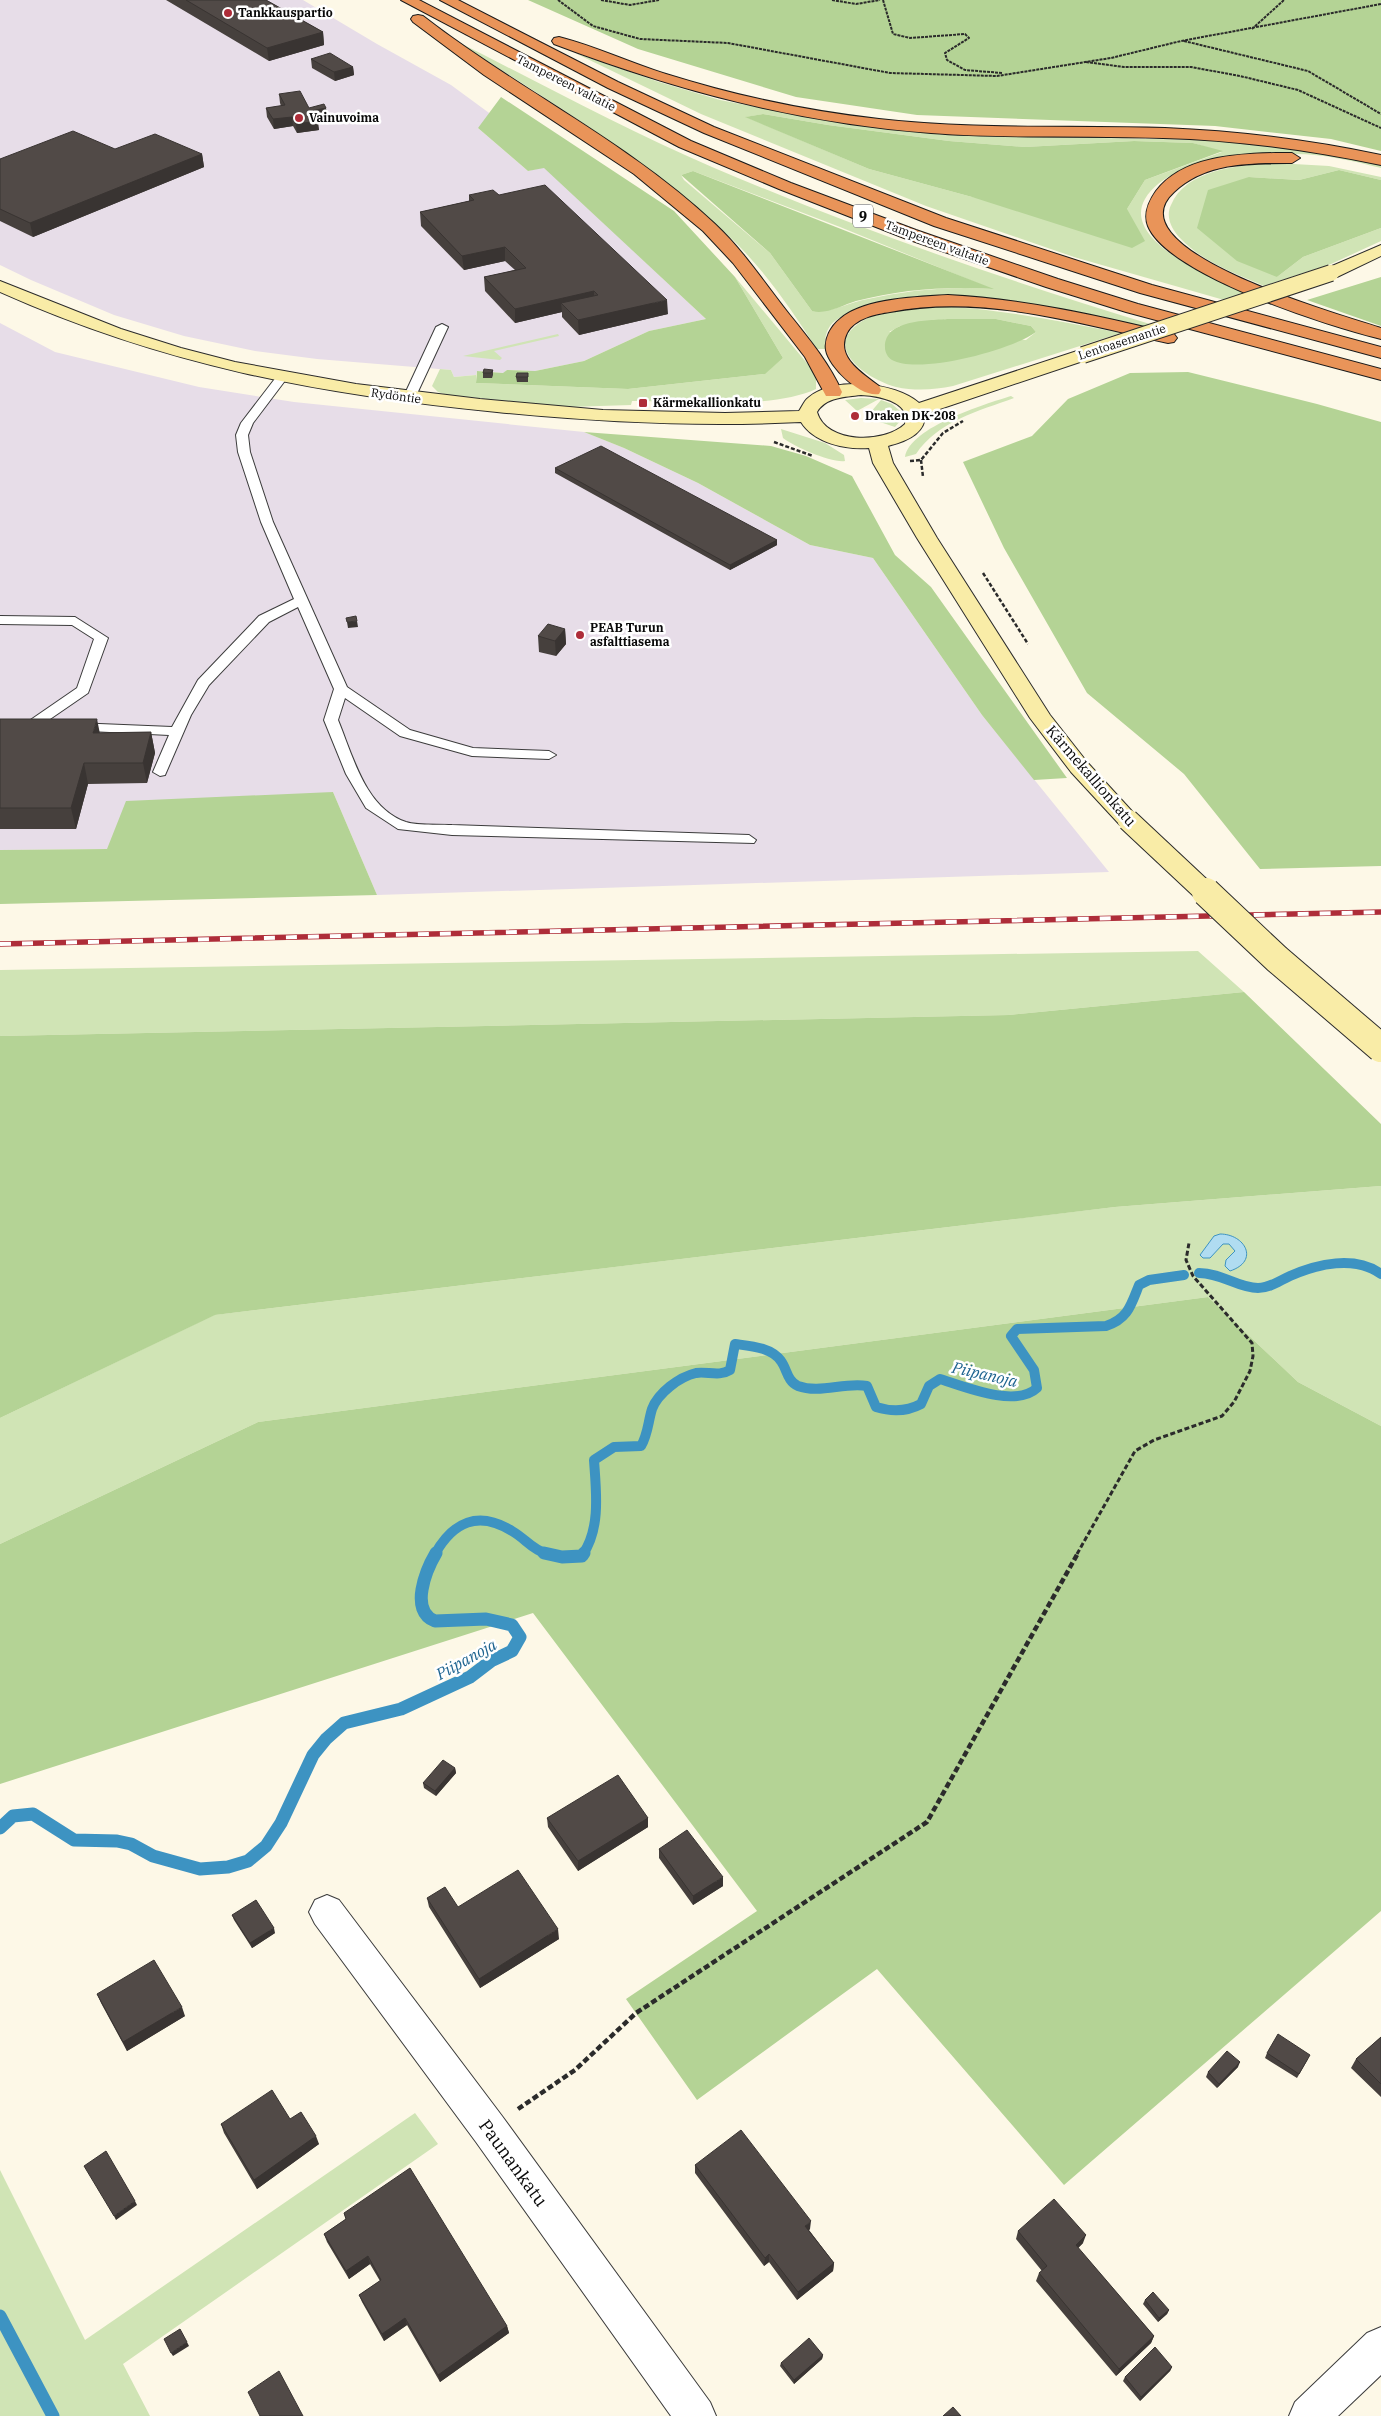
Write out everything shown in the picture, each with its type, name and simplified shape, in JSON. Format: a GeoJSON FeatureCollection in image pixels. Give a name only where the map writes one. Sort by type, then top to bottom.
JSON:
{"type":"FeatureCollection","features":[{"type":"Feature","properties":{"kind":"highway"},"geometry":{"type":"LineString","coordinates":[[396,0],[447,44],[562,116],[647,176],[709,227],[749,273],[813,353],[833,392]]}},
{"type":"Feature","properties":{"kind":"highway","name":"Tampereen valtatie"},"geometry":{"type":"LineString","coordinates":[[408,0],[685,144],[785,186],[910,234],[1052,283],[1132,308],[1344,367],[1381,375]]}},
{"type":"Feature","properties":{"kind":"highway"},"geometry":{"type":"LineString","coordinates":[[447,0],[670,80],[735,99],[786,110],[883,124],[958,130],[1162,133],[1236,138],[1310,146],[1381,160]]}},
{"type":"Feature","properties":{"kind":"highway","name":"Tampereen valtatie"},"geometry":{"type":"LineString","coordinates":[[447,0],[613,85],[709,130],[940,222],[1146,289],[1381,353]]}},
{"type":"Feature","properties":{"kind":"highway"},"geometry":{"type":"LineString","coordinates":[[1381,172],[1314,159],[1265,158],[1232,161],[1206,167],[1177,181],[1157,202],[1154,215],[1158,230],[1170,244],[1208,268],[1261,292],[1381,334]]}},
{"type":"Feature","properties":{"kind":"highway"},"geometry":{"type":"LineString","coordinates":[[872,390],[846,369],[834,351],[834,342],[841,327],[856,316],[901,304],[949,301],[999,305],[1059,314],[1189,342]]}},
{"type":"Feature","properties":{"kind":"highway"},"geometry":{"type":"LineString","coordinates":[[1207,346],[1344,367]]}},
{"type":"Feature","properties":{"kind":"street","name":"Lentoasemantie"},"geometry":{"type":"LineString","coordinates":[[914,411],[1331,273],[1381,250]]}},
{"type":"Feature","properties":{"kind":"street","name":"Lentoasemantie"},"geometry":{"type":"LineString","coordinates":[[1331,273],[1381,264]]}},
{"type":"Feature","properties":{"kind":"street","name":"Rydöntie"},"geometry":{"type":"LineString","coordinates":[[0,286],[43,307],[108,331],[164,349],[281,378],[409,398],[614,417],[677,419],[807,416]]}},
{"type":"Feature","properties":{"kind":"street"},"geometry":{"type":"LineString","coordinates":[[872,390],[895,396],[907,402],[914,411],[916,418],[913,426],[906,433],[893,439],[877,442],[847,442],[833,438],[814,428],[807,416],[809,408],[816,400],[833,392],[872,390]]}},
{"type":"Feature","properties":{"kind":"street","name":"Kärmekallionkatu"},"geometry":{"type":"LineString","coordinates":[[877,442],[883,463],[927,538],[1041,718],[1079,767],[1128,820],[1277,959],[1381,1048]]}},
{"type":"Feature","properties":{"kind":"street","name":"Paunankatu"},"geometry":{"type":"LineString","coordinates":[[327,1912],[489,2129],[696,2416]]}},
{"type":"Feature","properties":{"kind":"street"},"geometry":{"type":"LineString","coordinates":[[1309,2416],[1381,2347]]}},
{"type":"Feature","properties":{"kind":"lane"},"geometry":{"type":"LineString","coordinates":[[409,398],[442,327]]}},
{"type":"Feature","properties":{"kind":"lane"},"geometry":{"type":"LineString","coordinates":[[281,378],[247,423],[242,435],[244,452],[267,522],[341,689],[405,733],[472,752],[549,755]]}},
{"type":"Feature","properties":{"kind":"lane"},"geometry":{"type":"LineString","coordinates":[[160,772],[176,731],[193,699],[215,669],[264,619],[302,600]]}},
{"type":"Feature","properties":{"kind":"lane"},"geometry":{"type":"LineString","coordinates":[[0,620],[75,621],[101,638],[83,690],[32,725]]}},
{"type":"Feature","properties":{"kind":"lane"},"geometry":{"type":"LineString","coordinates":[[341,689],[331,720],[353,774],[373,808],[403,826],[452,830],[749,840]]}},
{"type":"Feature","properties":{"kind":"lane"},"geometry":{"type":"LineString","coordinates":[[0,726],[32,725],[176,731]]}},
{"type":"Feature","properties":{"kind":"path"},"geometry":{"type":"LineString","coordinates":[[558,0],[593,26],[640,39],[728,43],[890,73],[997,76],[1084,62],[1181,41],[1381,4]]}},
{"type":"Feature","properties":{"kind":"path"},"geometry":{"type":"LineString","coordinates":[[601,0],[617,5],[640,6],[659,0]]}},
{"type":"Feature","properties":{"kind":"path"},"geometry":{"type":"LineString","coordinates":[[832,0],[843,4],[860,5],[880,0]]}},
{"type":"Feature","properties":{"kind":"path"},"geometry":{"type":"LineString","coordinates":[[883,0],[893,34],[910,38],[965,34],[969,38],[945,53],[946,60],[965,70],[1008,74]]}},
{"type":"Feature","properties":{"kind":"path"},"geometry":{"type":"LineString","coordinates":[[1252,29],[1284,0]]}},
{"type":"Feature","properties":{"kind":"path"},"geometry":{"type":"LineString","coordinates":[[1181,41],[1308,71],[1381,114]]}},
{"type":"Feature","properties":{"kind":"path"},"geometry":{"type":"LineString","coordinates":[[1084,62],[1097,66],[1191,67],[1240,76],[1298,90],[1381,128]]}},
{"type":"Feature","properties":{"kind":"path"},"geometry":{"type":"LineString","coordinates":[[921,460],[924,478]]}},
{"type":"Feature","properties":{"kind":"path"},"geometry":{"type":"LineString","coordinates":[[979,568],[1006,607],[1030,648]]}},
{"type":"Feature","properties":{"kind":"path"},"geometry":{"type":"LineString","coordinates":[[489,2129],[574,2070],[636,2013],[927,1822],[1135,1451],[1154,1440],[1222,1416],[1234,1402],[1250,1371],[1253,1356],[1252,1343],[1193,1276],[1186,1260],[1189,1243]]}},
{"type":"Feature","properties":{"kind":"shaded area"},"geometry":{"type":"Polygon","coordinates":[[[0,0],[303,0],[451,85],[496,118],[478,128],[528,171],[544,167],[706,319],[649,331],[584,361],[535,371],[507,370],[504,373],[477,371],[476,375],[454,377],[451,370],[317,359],[255,351],[184,336],[114,315],[31,280],[0,265],[0,0]]]}},
{"type":"Feature","properties":{"kind":"shaded area"},"geometry":{"type":"Polygon","coordinates":[[[0,323],[55,352],[199,387],[294,402],[584,432],[624,448],[698,483],[810,545],[873,558],[982,715],[1109,872],[377,895],[333,792],[107,849],[0,850],[0,323]]]}},
{"type":"Feature","properties":{"kind":"green space"},"geometry":{"type":"Polygon","coordinates":[[[528,0],[1381,0],[1381,151],[1331,139],[1215,126],[917,115],[796,97],[638,49],[528,0]]]}},
{"type":"Feature","properties":{"kind":"green space"},"geometry":{"type":"Polygon","coordinates":[[[458,42],[648,138],[712,167],[820,211],[929,252],[1150,324],[1142,328],[989,299],[856,310],[832,323],[826,334],[825,349],[817,349],[770,281],[737,244],[705,215],[638,161],[458,42]],[[693,171],[681,175],[684,180],[770,253],[812,311],[826,310],[861,300],[914,291],[945,288],[992,289],[840,227],[693,171]]]}},
{"type":"Feature","properties":{"kind":"green space"},"geometry":{"type":"Polygon","coordinates":[[[575,53],[659,82],[720,100],[834,122],[929,133],[985,136],[1208,140],[1275,145],[1381,164],[1381,168],[1349,160],[1306,154],[1287,154],[1234,164],[1198,168],[1173,175],[1159,183],[1145,199],[1141,215],[1146,230],[1176,258],[1216,279],[1247,292],[1224,300],[1074,257],[926,206],[701,114],[575,53]],[[763,114],[746,117],[869,169],[972,197],[1127,209],[1145,180],[1222,152],[1193,143],[1134,141],[1025,147],[949,141],[828,125],[763,114]]]}},
{"type":"Feature","properties":{"kind":"green space"},"geometry":{"type":"Polygon","coordinates":[[[501,97],[674,211],[735,277],[783,358],[765,374],[628,389],[476,383],[477,371],[503,373],[507,370],[535,371],[584,361],[649,331],[706,319],[544,168],[528,171],[478,128],[501,97]]]}},
{"type":"Feature","properties":{"kind":"green space"},"geometry":{"type":"Polygon","coordinates":[[[763,114],[828,125],[949,141],[1025,147],[1134,141],[1193,143],[1223,151],[1145,180],[1127,209],[1145,241],[1132,248],[972,197],[869,169],[745,117],[763,114]]]}},
{"type":"Feature","properties":{"kind":"green space"},"geometry":{"type":"Polygon","coordinates":[[[1276,163],[1329,166],[1381,177],[1381,180],[1339,170],[1299,180],[1249,177],[1277,277],[1303,257],[1381,228],[1381,241],[1331,264],[1264,286],[1210,261],[1190,247],[1175,232],[1170,223],[1169,210],[1178,193],[1189,183],[1202,176],[1232,167],[1276,163]]]}},
{"type":"Feature","properties":{"kind":"green space"},"geometry":{"type":"Polygon","coordinates":[[[1339,170],[1381,180],[1381,228],[1303,257],[1277,277],[1237,261],[1197,228],[1208,190],[1249,177],[1299,180],[1339,170]]]}},
{"type":"Feature","properties":{"kind":"green space"},"geometry":{"type":"Polygon","coordinates":[[[693,171],[994,289],[942,288],[908,291],[856,301],[829,311],[812,311],[770,253],[681,175],[693,171]]]}},
{"type":"Feature","properties":{"kind":"green space"},"geometry":{"type":"Polygon","coordinates":[[[735,277],[816,374],[816,389],[797,396],[751,402],[632,401],[631,405],[569,407],[447,395],[438,392],[432,386],[440,369],[451,370],[454,377],[476,375],[476,383],[628,389],[764,374],[783,358],[735,277]]]}},
{"type":"Feature","properties":{"kind":"green space"},"geometry":{"type":"Polygon","coordinates":[[[1381,277],[1381,326],[1307,300],[1381,277]]]}},
{"type":"Feature","properties":{"kind":"green space"},"geometry":{"type":"Polygon","coordinates":[[[927,306],[1001,312],[1121,333],[953,386],[932,389],[896,387],[871,376],[859,368],[850,358],[846,348],[846,338],[853,328],[875,315],[927,306]],[[947,319],[900,326],[889,332],[1026,340],[1036,332],[1031,326],[996,319],[947,319]]]}},
{"type":"Feature","properties":{"kind":"green space"},"geometry":{"type":"Polygon","coordinates":[[[996,319],[1031,326],[1036,332],[1024,339],[987,353],[943,362],[905,364],[892,360],[887,355],[885,348],[887,339],[891,332],[899,327],[918,321],[996,319]]]}},
{"type":"Feature","properties":{"kind":"green space"},"geometry":{"type":"Polygon","coordinates":[[[558,334],[559,336],[494,351],[502,358],[500,360],[463,356],[558,334]]]}},
{"type":"Feature","properties":{"kind":"green space"},"geometry":{"type":"Polygon","coordinates":[[[1188,372],[1381,422],[1381,866],[1260,869],[1184,774],[1087,693],[1004,548],[963,462],[1032,436],[1068,399],[1130,373],[1188,372]]]}},
{"type":"Feature","properties":{"kind":"green space"},"geometry":{"type":"Polygon","coordinates":[[[1011,396],[1014,398],[960,418],[947,425],[925,443],[916,454],[905,457],[910,446],[920,436],[934,427],[967,411],[1011,396]]]}},
{"type":"Feature","properties":{"kind":"green space"},"geometry":{"type":"Polygon","coordinates":[[[861,398],[879,399],[857,411],[845,400],[861,398]]]}},
{"type":"Feature","properties":{"kind":"green space"},"geometry":{"type":"Polygon","coordinates":[[[881,400],[892,404],[900,411],[870,413],[881,400]]]}},
{"type":"Feature","properties":{"kind":"green space"},"geometry":{"type":"Polygon","coordinates":[[[900,412],[901,420],[895,427],[868,418],[900,412]]]}},
{"type":"Feature","properties":{"kind":"green space"},"geometry":{"type":"Polygon","coordinates":[[[781,429],[825,443],[844,455],[845,461],[831,460],[796,446],[783,438],[781,429]]]}},
{"type":"Feature","properties":{"kind":"green space"},"geometry":{"type":"Polygon","coordinates":[[[584,432],[771,446],[806,456],[852,476],[895,555],[931,587],[1067,778],[1034,780],[982,715],[873,558],[810,545],[698,483],[624,448],[584,432]]]}},
{"type":"Feature","properties":{"kind":"green space"},"geometry":{"type":"Polygon","coordinates":[[[333,792],[377,895],[0,904],[0,850],[107,849],[126,801],[333,792]]]}},
{"type":"Feature","properties":{"kind":"green space"},"geometry":{"type":"Polygon","coordinates":[[[1198,951],[1244,992],[1009,1015],[0,1036],[0,970],[1198,951]]]}},
{"type":"Feature","properties":{"kind":"green space"},"geometry":{"type":"Polygon","coordinates":[[[1244,992],[1381,1124],[1381,1186],[1115,1207],[215,1315],[0,1418],[0,1036],[1009,1015],[1244,992]]]}},
{"type":"Feature","properties":{"kind":"green space"},"geometry":{"type":"Polygon","coordinates":[[[1381,1186],[1381,1426],[1298,1382],[1208,1297],[258,1422],[0,1544],[0,1418],[214,1315],[1115,1207],[1381,1186]]]}},
{"type":"Feature","properties":{"kind":"green space"},"geometry":{"type":"Polygon","coordinates":[[[1208,1297],[1298,1382],[1381,1426],[1381,1911],[1064,2185],[877,1969],[697,2100],[626,1999],[757,1911],[533,1613],[0,1784],[0,1544],[258,1422],[1208,1297]]]}},
{"type":"Feature","properties":{"kind":"green space"},"geometry":{"type":"Polygon","coordinates":[[[415,2113],[438,2144],[123,2364],[150,2416],[0,2416],[0,2170],[85,2340],[415,2113]]]}},
{"type":"Feature","properties":{"kind":"water"},"geometry":{"type":"Polygon","coordinates":[[[1220,1234],[1236,1238],[1246,1249],[1245,1261],[1239,1267],[1230,1271],[1225,1266],[1226,1260],[1235,1251],[1229,1244],[1223,1244],[1210,1258],[1203,1258],[1200,1255],[1214,1236],[1220,1234]]]}},
{"type":"Feature","properties":{"kind":"building"},"geometry":{"type":"Polygon","coordinates":[[[186,0],[266,0],[323,32],[267,48],[186,0]]]}},
{"type":"Feature","properties":{"kind":"building"},"geometry":{"type":"Polygon","coordinates":[[[330,53],[353,67],[334,72],[311,59],[330,53]]]}},
{"type":"Feature","properties":{"kind":"building"},"geometry":{"type":"Polygon","coordinates":[[[300,91],[309,108],[324,104],[326,108],[311,111],[318,121],[296,124],[292,117],[273,119],[266,108],[285,105],[279,94],[300,91]]]}},
{"type":"Feature","properties":{"kind":"building"},"geometry":{"type":"Polygon","coordinates":[[[73,131],[115,149],[155,134],[202,154],[30,223],[0,209],[0,159],[73,131]]]}},
{"type":"Feature","properties":{"kind":"building"},"geometry":{"type":"Polygon","coordinates":[[[545,185],[667,300],[578,320],[561,303],[598,295],[594,291],[515,309],[484,277],[526,268],[505,247],[462,256],[420,212],[474,200],[469,195],[493,190],[499,195],[545,185]]]}},
{"type":"Feature","properties":{"kind":"building"},"geometry":{"type":"Polygon","coordinates":[[[484,369],[493,370],[491,373],[483,373],[484,369]]]}},
{"type":"Feature","properties":{"kind":"building"},"geometry":{"type":"Polygon","coordinates":[[[517,373],[528,373],[528,377],[516,377],[517,373]]]}},
{"type":"Feature","properties":{"kind":"building"},"geometry":{"type":"Polygon","coordinates":[[[601,446],[777,540],[730,565],[555,468],[601,446]]]}},
{"type":"Feature","properties":{"kind":"building"},"geometry":{"type":"Polygon","coordinates":[[[356,616],[357,621],[347,622],[346,618],[356,616]]]}},
{"type":"Feature","properties":{"kind":"building"},"geometry":{"type":"Polygon","coordinates":[[[548,624],[565,629],[555,641],[538,636],[548,624]]]}},
{"type":"Feature","properties":{"kind":"building"},"geometry":{"type":"Polygon","coordinates":[[[0,719],[97,719],[93,733],[151,732],[143,763],[84,763],[71,808],[0,808],[0,719]]]}},
{"type":"Feature","properties":{"kind":"building"},"geometry":{"type":"Polygon","coordinates":[[[443,1760],[455,1768],[435,1791],[423,1783],[443,1760]]]}},
{"type":"Feature","properties":{"kind":"building"},"geometry":{"type":"Polygon","coordinates":[[[618,1775],[648,1818],[578,1861],[547,1818],[618,1775]]]}},
{"type":"Feature","properties":{"kind":"building"},"geometry":{"type":"Polygon","coordinates":[[[687,1830],[723,1877],[693,1896],[659,1849],[687,1830]]]}},
{"type":"Feature","properties":{"kind":"building"},"geometry":{"type":"Polygon","coordinates":[[[518,1870],[558,1929],[479,1979],[427,1898],[445,1887],[458,1907],[518,1870]]]}},
{"type":"Feature","properties":{"kind":"building"},"geometry":{"type":"Polygon","coordinates":[[[256,1900],[274,1928],[250,1943],[232,1915],[256,1900]]]}},
{"type":"Feature","properties":{"kind":"building"},"geometry":{"type":"Polygon","coordinates":[[[154,1960],[182,2007],[123,2042],[97,1994],[154,1960]]]}},
{"type":"Feature","properties":{"kind":"building"},"geometry":{"type":"Polygon","coordinates":[[[1278,2034],[1310,2055],[1299,2074],[1267,2053],[1278,2034]]]}},
{"type":"Feature","properties":{"kind":"building"},"geometry":{"type":"Polygon","coordinates":[[[1381,2037],[1381,2084],[1356,2059],[1381,2037]]]}},
{"type":"Feature","properties":{"kind":"building"},"geometry":{"type":"Polygon","coordinates":[[[1227,2051],[1240,2062],[1219,2084],[1208,2072],[1227,2051]]]}},
{"type":"Feature","properties":{"kind":"building"},"geometry":{"type":"Polygon","coordinates":[[[272,2090],[290,2119],[301,2112],[316,2136],[254,2180],[221,2124],[272,2090]]]}},
{"type":"Feature","properties":{"kind":"building"},"geometry":{"type":"Polygon","coordinates":[[[741,2130],[811,2221],[805,2226],[834,2263],[798,2292],[769,2254],[765,2258],[695,2165],[741,2130]]]}},
{"type":"Feature","properties":{"kind":"building"},"geometry":{"type":"Polygon","coordinates":[[[106,2151],[135,2201],[114,2216],[84,2166],[106,2151]]]}},
{"type":"Feature","properties":{"kind":"building"},"geometry":{"type":"Polygon","coordinates":[[[410,2168],[507,2326],[438,2375],[405,2318],[382,2334],[359,2295],[381,2280],[368,2256],[346,2271],[324,2234],[346,2219],[344,2213],[410,2168]]]}},
{"type":"Feature","properties":{"kind":"building"},"geometry":{"type":"Polygon","coordinates":[[[1054,2199],[1086,2235],[1076,2245],[1154,2336],[1119,2369],[1039,2273],[1047,2266],[1018,2231],[1054,2199]]]}},
{"type":"Feature","properties":{"kind":"building"},"geometry":{"type":"Polygon","coordinates":[[[1153,2292],[1169,2310],[1159,2318],[1145,2300],[1153,2292]]]}},
{"type":"Feature","properties":{"kind":"building"},"geometry":{"type":"Polygon","coordinates":[[[180,2329],[187,2342],[171,2353],[164,2339],[180,2329]]]}},
{"type":"Feature","properties":{"kind":"building"},"geometry":{"type":"Polygon","coordinates":[[[809,2338],[823,2355],[794,2380],[781,2363],[809,2338]]]}},
{"type":"Feature","properties":{"kind":"building"},"geometry":{"type":"Polygon","coordinates":[[[1155,2347],[1172,2367],[1141,2397],[1125,2377],[1155,2347]]]}},
{"type":"Feature","properties":{"kind":"building"},"geometry":{"type":"Polygon","coordinates":[[[279,2371],[303,2416],[260,2416],[248,2392],[279,2371]]]}},
{"type":"Feature","properties":{"kind":"building"},"geometry":{"type":"Polygon","coordinates":[[[953,2407],[961,2416],[943,2416],[953,2407]]]}},
{"type":"Feature","properties":{"kind":"waterway","name":"Piipanoja"},"geometry":{"type":"LineString","coordinates":[[1199,1273],[1215,1275],[1244,1286],[1258,1288],[1270,1286],[1312,1268],[1336,1263],[1360,1265],[1371,1268],[1381,1274]]}},
{"type":"Feature","properties":{"kind":"waterway","name":"Piipanoja"},"geometry":{"type":"LineString","coordinates":[[583,1554],[589,1544],[595,1521],[594,1460],[614,1447],[641,1446],[647,1432],[652,1409],[659,1397],[670,1386],[689,1375],[696,1373],[722,1373],[730,1370],[735,1344],[760,1348],[777,1356],[789,1378],[798,1386],[815,1389],[850,1385],[867,1386],[876,1407],[888,1410],[904,1410],[921,1404],[929,1386],[940,1379],[976,1391],[1016,1396],[1028,1394],[1037,1388],[1034,1370],[1011,1336],[1017,1329],[1106,1326],[1124,1315],[1131,1305],[1139,1285],[1149,1280],[1184,1275]]}},
{"type":"Feature","properties":{"kind":"waterway","name":"Piipanoja"},"geometry":{"type":"LineString","coordinates":[[435,1554],[442,1543],[458,1527],[477,1521],[488,1521],[500,1525],[546,1553]]}},
{"type":"Feature","properties":{"kind":"waterway","name":"Piipanoja"},"geometry":{"type":"LineString","coordinates":[[0,1828],[13,1816],[33,1814],[74,1840],[117,1841],[131,1844],[153,1856],[200,1869],[228,1867],[248,1861],[266,1846],[281,1823],[313,1755],[326,1739],[344,1723],[401,1709],[470,1677],[491,1661],[512,1651],[520,1637],[512,1625],[486,1619],[435,1621],[427,1616],[421,1600],[422,1590],[424,1579],[436,1553]]}},
{"type":"Feature","properties":{"kind":"waterway","name":"Piipanoja"},"geometry":{"type":"LineString","coordinates":[[546,1553],[562,1557],[582,1556],[584,1553]]}},
{"type":"Feature","properties":{"kind":"waterway"},"geometry":{"type":"LineString","coordinates":[[0,2316],[53,2416]]}},
{"type":"Feature","properties":{"kind":"railway"},"geometry":{"type":"LineString","coordinates":[[0,944],[1381,912]]}},
{"type":"Feature","properties":{"kind":"place","name":"Tankkauspartio"},"geometry":{"type":"Point","coordinates":[228,13]}},
{"type":"Feature","properties":{"kind":"place","name":"Vainuvoima"},"geometry":{"type":"Point","coordinates":[299,118]}},
{"type":"Feature","properties":{"kind":"place","name":"Kärmekallionkatu"},"geometry":{"type":"Point","coordinates":[643,403]}},
{"type":"Feature","properties":{"kind":"place","name":"Draken DK-208"},"geometry":{"type":"Point","coordinates":[855,416]}},
{"type":"Feature","properties":{"kind":"place","name":"PEAB Turun asfalttiasema"},"geometry":{"type":"Point","coordinates":[580,635]}}]}
